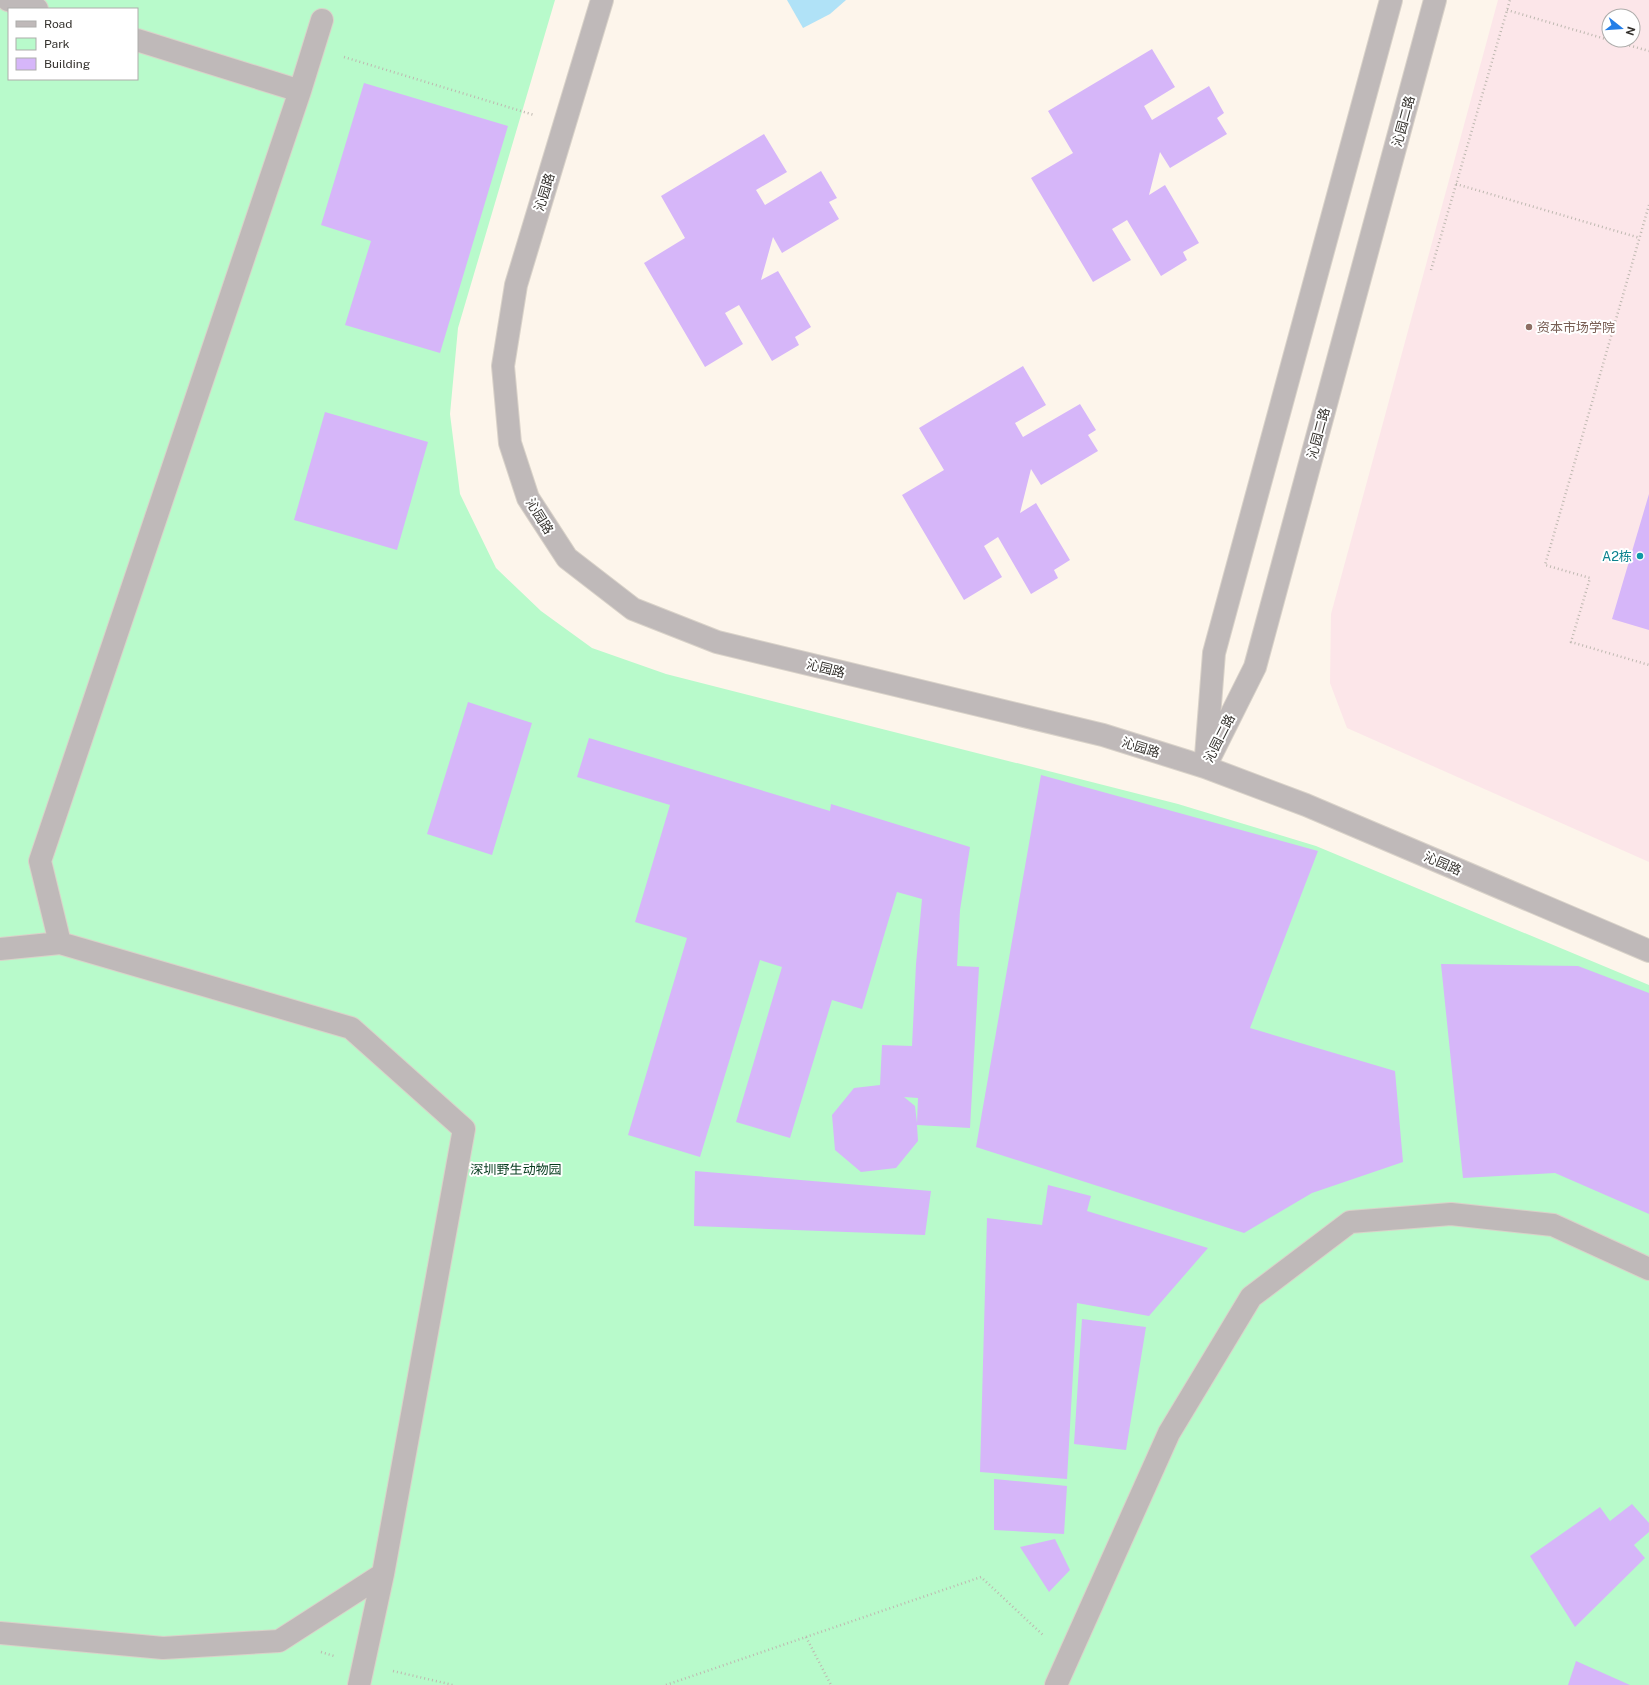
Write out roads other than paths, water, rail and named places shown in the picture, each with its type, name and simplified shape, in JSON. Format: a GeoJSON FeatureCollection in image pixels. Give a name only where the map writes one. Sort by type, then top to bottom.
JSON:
{"type":"FeatureCollection","features":[{"type":"Feature","properties":{"kind":"street"},"geometry":{"type":"LineString","coordinates":[[8,0],[34,8]]}},
{"type":"Feature","properties":{"kind":"street","name":"沁园路"},"geometry":{"type":"LineString","coordinates":[[602,0],[516,285],[503,366],[510,443],[521,477],[528,498],[567,558],[633,609],[716,642],[1103,735],[1205,767],[1306,805],[1649,951]]}},
{"type":"Feature","properties":{"kind":"street","name":"沁园二路"},"geometry":{"type":"LineString","coordinates":[[1205,767],[1214,653],[1391,0]]}},
{"type":"Feature","properties":{"kind":"street","name":"沁园二路"},"geometry":{"type":"LineString","coordinates":[[1205,767],[1255,667],[1435,0]]}},
{"type":"Feature","properties":{"kind":"street"},"geometry":{"type":"LineString","coordinates":[[60,943],[40,861],[300,91],[322,20]]}},
{"type":"Feature","properties":{"kind":"street"},"geometry":{"type":"LineString","coordinates":[[138,40],[300,91]]}},
{"type":"Feature","properties":{"kind":"street"},"geometry":{"type":"LineString","coordinates":[[0,949],[60,943],[351,1028],[464,1129],[383,1574],[359,1685]]}},
{"type":"Feature","properties":{"kind":"street"},"geometry":{"type":"LineString","coordinates":[[1056,1685],[1170,1433],[1251,1297],[1350,1222],[1451,1214],[1553,1225],[1649,1269]]}},
{"type":"Feature","properties":{"kind":"street"},"geometry":{"type":"LineString","coordinates":[[0,1633],[163,1648],[279,1641],[383,1574]]}},
{"type":"Feature","properties":{"kind":"water"},"geometry":{"type":"Polygon","coordinates":[[[787,0],[846,0],[830,14],[803,28],[787,0]]]}},
{"type":"Feature","properties":{"kind":"place","name":"资本市场学院"},"geometry":{"type":"Point","coordinates":[1529,327]}},
{"type":"Feature","properties":{"kind":"place","name":"A2栋"},"geometry":{"type":"Point","coordinates":[1640,556]}},
{"type":"Feature","properties":{"kind":"park label","name":"深圳野生动物园"},"geometry":{"type":"Point","coordinates":[516,1169]}}]}
